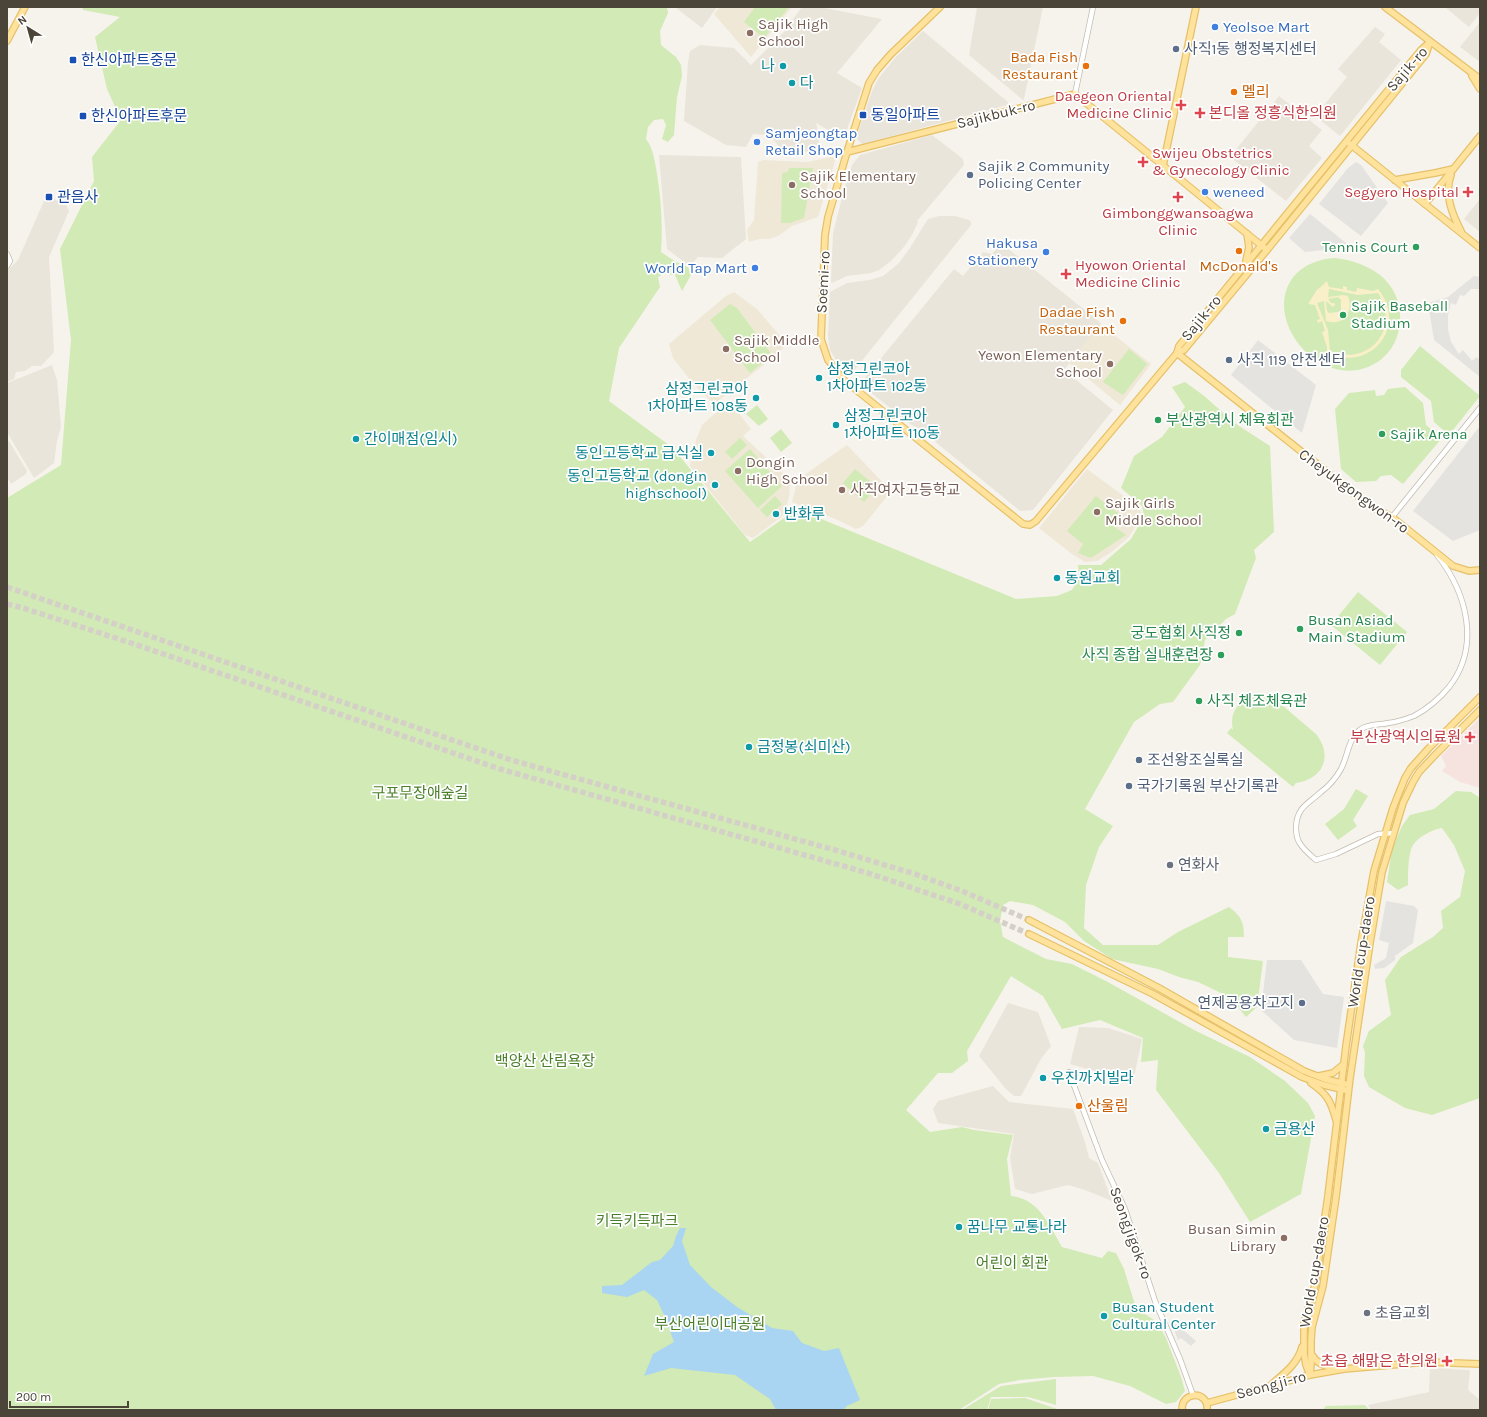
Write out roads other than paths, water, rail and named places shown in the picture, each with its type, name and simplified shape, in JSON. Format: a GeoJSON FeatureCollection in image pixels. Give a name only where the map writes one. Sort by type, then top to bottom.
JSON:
{"type":"FeatureCollection","features":[{"type":"Feature","properties":{"kind":"main road"},"geometry":{"type":"LineString","coordinates":[[7,41],[25,7]]}},
{"type":"Feature","properties":{"kind":"main road","name":"Soemi-ro"},"geometry":{"type":"LineString","coordinates":[[940,7],[877,70],[869,84],[828,217],[825,235],[821,339],[826,356],[844,380],[1023,524]]}},
{"type":"Feature","properties":{"kind":"main road"},"geometry":{"type":"LineString","coordinates":[[1163,166],[1196,7]]}},
{"type":"Feature","properties":{"kind":"main road"},"geometry":{"type":"LineString","coordinates":[[1385,7],[1480,79]]}},
{"type":"Feature","properties":{"kind":"main road","name":"Sajik-ro"},"geometry":{"type":"LineString","coordinates":[[1023,524],[1030,524],[1036,521],[1177,353],[1179,346],[1243,267],[1421,50],[1430,42]]}},
{"type":"Feature","properties":{"kind":"main road","name":"Sajik-ro"},"geometry":{"type":"LineString","coordinates":[[1177,353],[1184,350],[1352,146],[1426,54],[1430,42]]}},
{"type":"Feature","properties":{"kind":"main road"},"geometry":{"type":"LineString","coordinates":[[1467,69],[1480,89]]}},
{"type":"Feature","properties":{"kind":"main road"},"geometry":{"type":"LineString","coordinates":[[1075,94],[1267,250]]}},
{"type":"Feature","properties":{"kind":"main road","name":"Sajikbuk-ro"},"geometry":{"type":"LineString","coordinates":[[847,152],[1075,94]]}},
{"type":"Feature","properties":{"kind":"main road"},"geometry":{"type":"LineString","coordinates":[[1426,204],[1480,136]]}},
{"type":"Feature","properties":{"kind":"main road"},"geometry":{"type":"LineString","coordinates":[[1346,141],[1480,248]]}},
{"type":"Feature","properties":{"kind":"main road"},"geometry":{"type":"LineString","coordinates":[[1152,157],[1166,152]]}},
{"type":"Feature","properties":{"kind":"main road"},"geometry":{"type":"LineString","coordinates":[[1394,180],[1435,174],[1454,169]]}},
{"type":"Feature","properties":{"kind":"main road"},"geometry":{"type":"LineString","coordinates":[[1454,169],[1449,180],[1449,197],[1453,216],[1462,234]]}},
{"type":"Feature","properties":{"kind":"main road"},"geometry":{"type":"LineString","coordinates":[[1243,267],[1248,253],[1249,242],[1246,234]]}},
{"type":"Feature","properties":{"kind":"main road","name":"Cheyukgongwon-ro"},"geometry":{"type":"LineString","coordinates":[[1177,353],[1370,506],[1392,517],[1436,554],[1453,566],[1469,571],[1480,570]]}},
{"type":"Feature","properties":{"kind":"main road","name":"World cup-daero"},"geometry":{"type":"LineString","coordinates":[[1310,1375],[1306,1365],[1303,1343],[1304,1323],[1315,1285],[1361,943],[1374,871],[1399,790],[1411,768],[1480,697]]}},
{"type":"Feature","properties":{"kind":"main road","name":"World cup-daero"},"geometry":{"type":"LineString","coordinates":[[1310,1375],[1312,1326],[1323,1286],[1336,1197],[1349,1088],[1382,872],[1407,793],[1419,772],[1480,710]]}},
{"type":"Feature","properties":{"kind":"main road"},"geometry":{"type":"LineString","coordinates":[[1029,920],[1159,988],[1304,1071],[1349,1088]]}},
{"type":"Feature","properties":{"kind":"main road"},"geometry":{"type":"LineString","coordinates":[[1029,934],[1153,994],[1302,1077],[1319,1089],[1328,1098],[1333,1108],[1337,1124]]}},
{"type":"Feature","properties":{"kind":"main road"},"geometry":{"type":"LineString","coordinates":[[1315,1076],[1323,1076],[1333,1073],[1344,1064]]}},
{"type":"Feature","properties":{"kind":"main road"},"geometry":{"type":"LineString","coordinates":[[1302,1077],[1324,1085],[1342,1086]]}},
{"type":"Feature","properties":{"kind":"main road"},"geometry":{"type":"LineString","coordinates":[[1271,1385],[1297,1360],[1301,1353],[1303,1343]]}},
{"type":"Feature","properties":{"kind":"main road"},"geometry":{"type":"LineString","coordinates":[[1311,1354],[1315,1360],[1323,1366],[1344,1369]]}},
{"type":"Feature","properties":{"kind":"main road","name":"Seongji-ro"},"geometry":{"type":"LineString","coordinates":[[1207,1403],[1310,1375],[1344,1369],[1426,1362],[1480,1364]]}},
{"type":"Feature","properties":{"kind":"main road"},"geometry":{"type":"LineString","coordinates":[[1182,1410],[1182,1403],[1186,1397],[1193,1395],[1203,1398],[1207,1403],[1207,1410]]}},
{"type":"Feature","properties":{"kind":"street"},"geometry":{"type":"LineString","coordinates":[[1075,94],[1093,7]]}},
{"type":"Feature","properties":{"kind":"street"},"geometry":{"type":"LineString","coordinates":[[7,254],[10,261],[7,266]]}},
{"type":"Feature","properties":{"kind":"street"},"geometry":{"type":"LineString","coordinates":[[1392,517],[1480,408]]}},
{"type":"Feature","properties":{"kind":"street"},"geometry":{"type":"LineString","coordinates":[[1394,833],[1385,833],[1372,836],[1336,854],[1316,860],[1300,843],[1297,836],[1296,823],[1298,815],[1302,809],[1320,794],[1334,779],[1346,759],[1351,742],[1358,732],[1368,726],[1389,723],[1414,716],[1434,702],[1452,683],[1461,667],[1467,639],[1466,615],[1459,589],[1448,570],[1436,554]]}},
{"type":"Feature","properties":{"kind":"street","name":"Seongjigok-ro"},"geometry":{"type":"LineString","coordinates":[[1069,1072],[1102,1160],[1125,1209],[1155,1301],[1180,1359],[1193,1395]]}},
{"type":"Feature","properties":{"kind":"water"},"geometry":{"type":"Polygon","coordinates":[[[680,1228],[686,1228],[682,1241],[690,1265],[711,1287],[737,1307],[772,1328],[793,1331],[802,1343],[824,1351],[839,1348],[860,1400],[847,1406],[843,1410],[776,1410],[770,1399],[735,1375],[671,1368],[644,1376],[653,1354],[674,1342],[665,1317],[657,1300],[644,1290],[627,1297],[602,1293],[602,1286],[622,1285],[652,1262],[660,1260],[673,1246],[680,1228]]]}},
{"type":"Feature","properties":{"kind":"tunnel"},"geometry":{"type":"LineString","coordinates":[[7,587],[511,760],[835,850],[915,874],[962,891],[1029,920]]}},
{"type":"Feature","properties":{"kind":"tunnel"},"geometry":{"type":"LineString","coordinates":[[7,604],[134,644],[500,769],[868,873],[960,904],[1029,934]]}},
{"type":"Feature","properties":{"kind":"place","name":"Yeolsoe Mart"},"geometry":{"type":"Point","coordinates":[1215,27]}},
{"type":"Feature","properties":{"kind":"place","name":"Sajik High School"},"geometry":{"type":"Point","coordinates":[750,33]}},
{"type":"Feature","properties":{"kind":"place","name":"사직1동 행정복지센터"},"geometry":{"type":"Point","coordinates":[1176,49]}},
{"type":"Feature","properties":{"kind":"place","name":"한신아파트중문"},"geometry":{"type":"Point","coordinates":[73,60]}},
{"type":"Feature","properties":{"kind":"place","name":"나"},"geometry":{"type":"Point","coordinates":[783,66]}},
{"type":"Feature","properties":{"kind":"place","name":"Bada Fish Restaurant"},"geometry":{"type":"Point","coordinates":[1086,66]}},
{"type":"Feature","properties":{"kind":"place","name":"다"},"geometry":{"type":"Point","coordinates":[792,83]}},
{"type":"Feature","properties":{"kind":"place","name":"멜리"},"geometry":{"type":"Point","coordinates":[1234,92]}},
{"type":"Feature","properties":{"kind":"place","name":"Daegeon Oriental Medicine Clinic"},"geometry":{"type":"Point","coordinates":[1181,105]}},
{"type":"Feature","properties":{"kind":"place","name":"본디올 정흥식한의원"},"geometry":{"type":"Point","coordinates":[1200,113]}},
{"type":"Feature","properties":{"kind":"place","name":"동일아파트"},"geometry":{"type":"Point","coordinates":[863,115]}},
{"type":"Feature","properties":{"kind":"place","name":"한신아파트후문"},"geometry":{"type":"Point","coordinates":[83,116]}},
{"type":"Feature","properties":{"kind":"place","name":"Samjeongtap Retail Shop"},"geometry":{"type":"Point","coordinates":[757,142]}},
{"type":"Feature","properties":{"kind":"place","name":"Swijeu Obstetrics & Gynecology Clinic"},"geometry":{"type":"Point","coordinates":[1143,162]}},
{"type":"Feature","properties":{"kind":"place","name":"Sajik 2 Community Policing Center"},"geometry":{"type":"Point","coordinates":[970,175]}},
{"type":"Feature","properties":{"kind":"place","name":"Sajik Elementary School"},"geometry":{"type":"Point","coordinates":[792,185]}},
{"type":"Feature","properties":{"kind":"place","name":"weneed"},"geometry":{"type":"Point","coordinates":[1205,192]}},
{"type":"Feature","properties":{"kind":"place","name":"Segyero Hospital"},"geometry":{"type":"Point","coordinates":[1468,192]}},
{"type":"Feature","properties":{"kind":"place","name":"관음사"},"geometry":{"type":"Point","coordinates":[49,197]}},
{"type":"Feature","properties":{"kind":"place","name":"Gimbonggwansoagwa Clinic"},"geometry":{"type":"Point","coordinates":[1178,197]}},
{"type":"Feature","properties":{"kind":"place","name":"Tennis Court"},"geometry":{"type":"Point","coordinates":[1416,247]}},
{"type":"Feature","properties":{"kind":"place","name":"McDonald's"},"geometry":{"type":"Point","coordinates":[1239,251]}},
{"type":"Feature","properties":{"kind":"place","name":"Hakusa Stationery"},"geometry":{"type":"Point","coordinates":[1046,252]}},
{"type":"Feature","properties":{"kind":"place","name":"World Tap Mart"},"geometry":{"type":"Point","coordinates":[755,268]}},
{"type":"Feature","properties":{"kind":"place","name":"Hyowon Oriental Medicine Clinic"},"geometry":{"type":"Point","coordinates":[1066,274]}},
{"type":"Feature","properties":{"kind":"place","name":"Sajik Baseball Stadium"},"geometry":{"type":"Point","coordinates":[1343,315]}},
{"type":"Feature","properties":{"kind":"place","name":"Dadae Fish Restaurant"},"geometry":{"type":"Point","coordinates":[1123,321]}},
{"type":"Feature","properties":{"kind":"place","name":"Sajik Middle School"},"geometry":{"type":"Point","coordinates":[726,349]}},
{"type":"Feature","properties":{"kind":"place","name":"사직 119 안전센터"},"geometry":{"type":"Point","coordinates":[1229,360]}},
{"type":"Feature","properties":{"kind":"place","name":"Yewon Elementary School"},"geometry":{"type":"Point","coordinates":[1110,364]}},
{"type":"Feature","properties":{"kind":"place","name":"삼정그린코아 1차아파트 102동"},"geometry":{"type":"Point","coordinates":[819,378]}},
{"type":"Feature","properties":{"kind":"place","name":"삼정그린코아 1차아파트 108동"},"geometry":{"type":"Point","coordinates":[756,398]}},
{"type":"Feature","properties":{"kind":"place","name":"부산광역시 체육회관"},"geometry":{"type":"Point","coordinates":[1158,420]}},
{"type":"Feature","properties":{"kind":"place","name":"삼정그린코아 1차아파트 110동"},"geometry":{"type":"Point","coordinates":[836,425]}},
{"type":"Feature","properties":{"kind":"place","name":"Sajik Arena"},"geometry":{"type":"Point","coordinates":[1382,434]}},
{"type":"Feature","properties":{"kind":"place","name":"간이매점(임시)"},"geometry":{"type":"Point","coordinates":[356,439]}},
{"type":"Feature","properties":{"kind":"place","name":"동인고등학교 급식실"},"geometry":{"type":"Point","coordinates":[711,453]}},
{"type":"Feature","properties":{"kind":"place","name":"Dongin High School"},"geometry":{"type":"Point","coordinates":[738,471]}},
{"type":"Feature","properties":{"kind":"place","name":"동인고등학교 (dongin highschool)"},"geometry":{"type":"Point","coordinates":[715,485]}},
{"type":"Feature","properties":{"kind":"place","name":"사직여자고등학교"},"geometry":{"type":"Point","coordinates":[842,490]}},
{"type":"Feature","properties":{"kind":"place","name":"Sajik Girls Middle School"},"geometry":{"type":"Point","coordinates":[1097,512]}},
{"type":"Feature","properties":{"kind":"place","name":"반화루"},"geometry":{"type":"Point","coordinates":[776,514]}},
{"type":"Feature","properties":{"kind":"place","name":"동원교회"},"geometry":{"type":"Point","coordinates":[1057,578]}},
{"type":"Feature","properties":{"kind":"place","name":"Busan Asiad Main Stadium"},"geometry":{"type":"Point","coordinates":[1300,629]}},
{"type":"Feature","properties":{"kind":"place","name":"궁도협회 사직정"},"geometry":{"type":"Point","coordinates":[1239,633]}},
{"type":"Feature","properties":{"kind":"place","name":"사직 종합 실내훈련장"},"geometry":{"type":"Point","coordinates":[1221,655]}},
{"type":"Feature","properties":{"kind":"place","name":"사직 체조체육관"},"geometry":{"type":"Point","coordinates":[1199,701]}},
{"type":"Feature","properties":{"kind":"place","name":"부산광역시의료원"},"geometry":{"type":"Point","coordinates":[1470,737]}},
{"type":"Feature","properties":{"kind":"place","name":"금정봉(쇠미산)"},"geometry":{"type":"Point","coordinates":[749,747]}},
{"type":"Feature","properties":{"kind":"place","name":"조선왕조실록실"},"geometry":{"type":"Point","coordinates":[1139,760]}},
{"type":"Feature","properties":{"kind":"place","name":"국가기록원 부산기록관"},"geometry":{"type":"Point","coordinates":[1129,786]}},
{"type":"Feature","properties":{"kind":"place","name":"연화사"},"geometry":{"type":"Point","coordinates":[1170,865]}},
{"type":"Feature","properties":{"kind":"place","name":"연제공용차고지"},"geometry":{"type":"Point","coordinates":[1302,1003]}},
{"type":"Feature","properties":{"kind":"place","name":"우진까치빌라"},"geometry":{"type":"Point","coordinates":[1043,1078]}},
{"type":"Feature","properties":{"kind":"place","name":"산울림"},"geometry":{"type":"Point","coordinates":[1079,1106]}},
{"type":"Feature","properties":{"kind":"place","name":"금용산"},"geometry":{"type":"Point","coordinates":[1266,1129]}},
{"type":"Feature","properties":{"kind":"place","name":"꿈나무 교통나라"},"geometry":{"type":"Point","coordinates":[959,1227]}},
{"type":"Feature","properties":{"kind":"place","name":"Busan Simin Library"},"geometry":{"type":"Point","coordinates":[1284,1238]}},
{"type":"Feature","properties":{"kind":"place","name":"초읍교회"},"geometry":{"type":"Point","coordinates":[1367,1313]}},
{"type":"Feature","properties":{"kind":"place","name":"Busan Student Cultural Center"},"geometry":{"type":"Point","coordinates":[1104,1316]}},
{"type":"Feature","properties":{"kind":"place","name":"초읍 해맑은 한의원"},"geometry":{"type":"Point","coordinates":[1447,1361]}},
{"type":"Feature","properties":{"kind":"park label","name":"구포무장애숲길"},"geometry":{"type":"Point","coordinates":[420,793]}},
{"type":"Feature","properties":{"kind":"park label","name":"백양산 산림욕장"},"geometry":{"type":"Point","coordinates":[545,1061]}},
{"type":"Feature","properties":{"kind":"park label","name":"키득키득파크"},"geometry":{"type":"Point","coordinates":[637,1221]}},
{"type":"Feature","properties":{"kind":"park label","name":"어린이 회관"},"geometry":{"type":"Point","coordinates":[1012,1263]}},
{"type":"Feature","properties":{"kind":"park label","name":"부산어린이대공원"},"geometry":{"type":"Point","coordinates":[710,1324]}}]}
